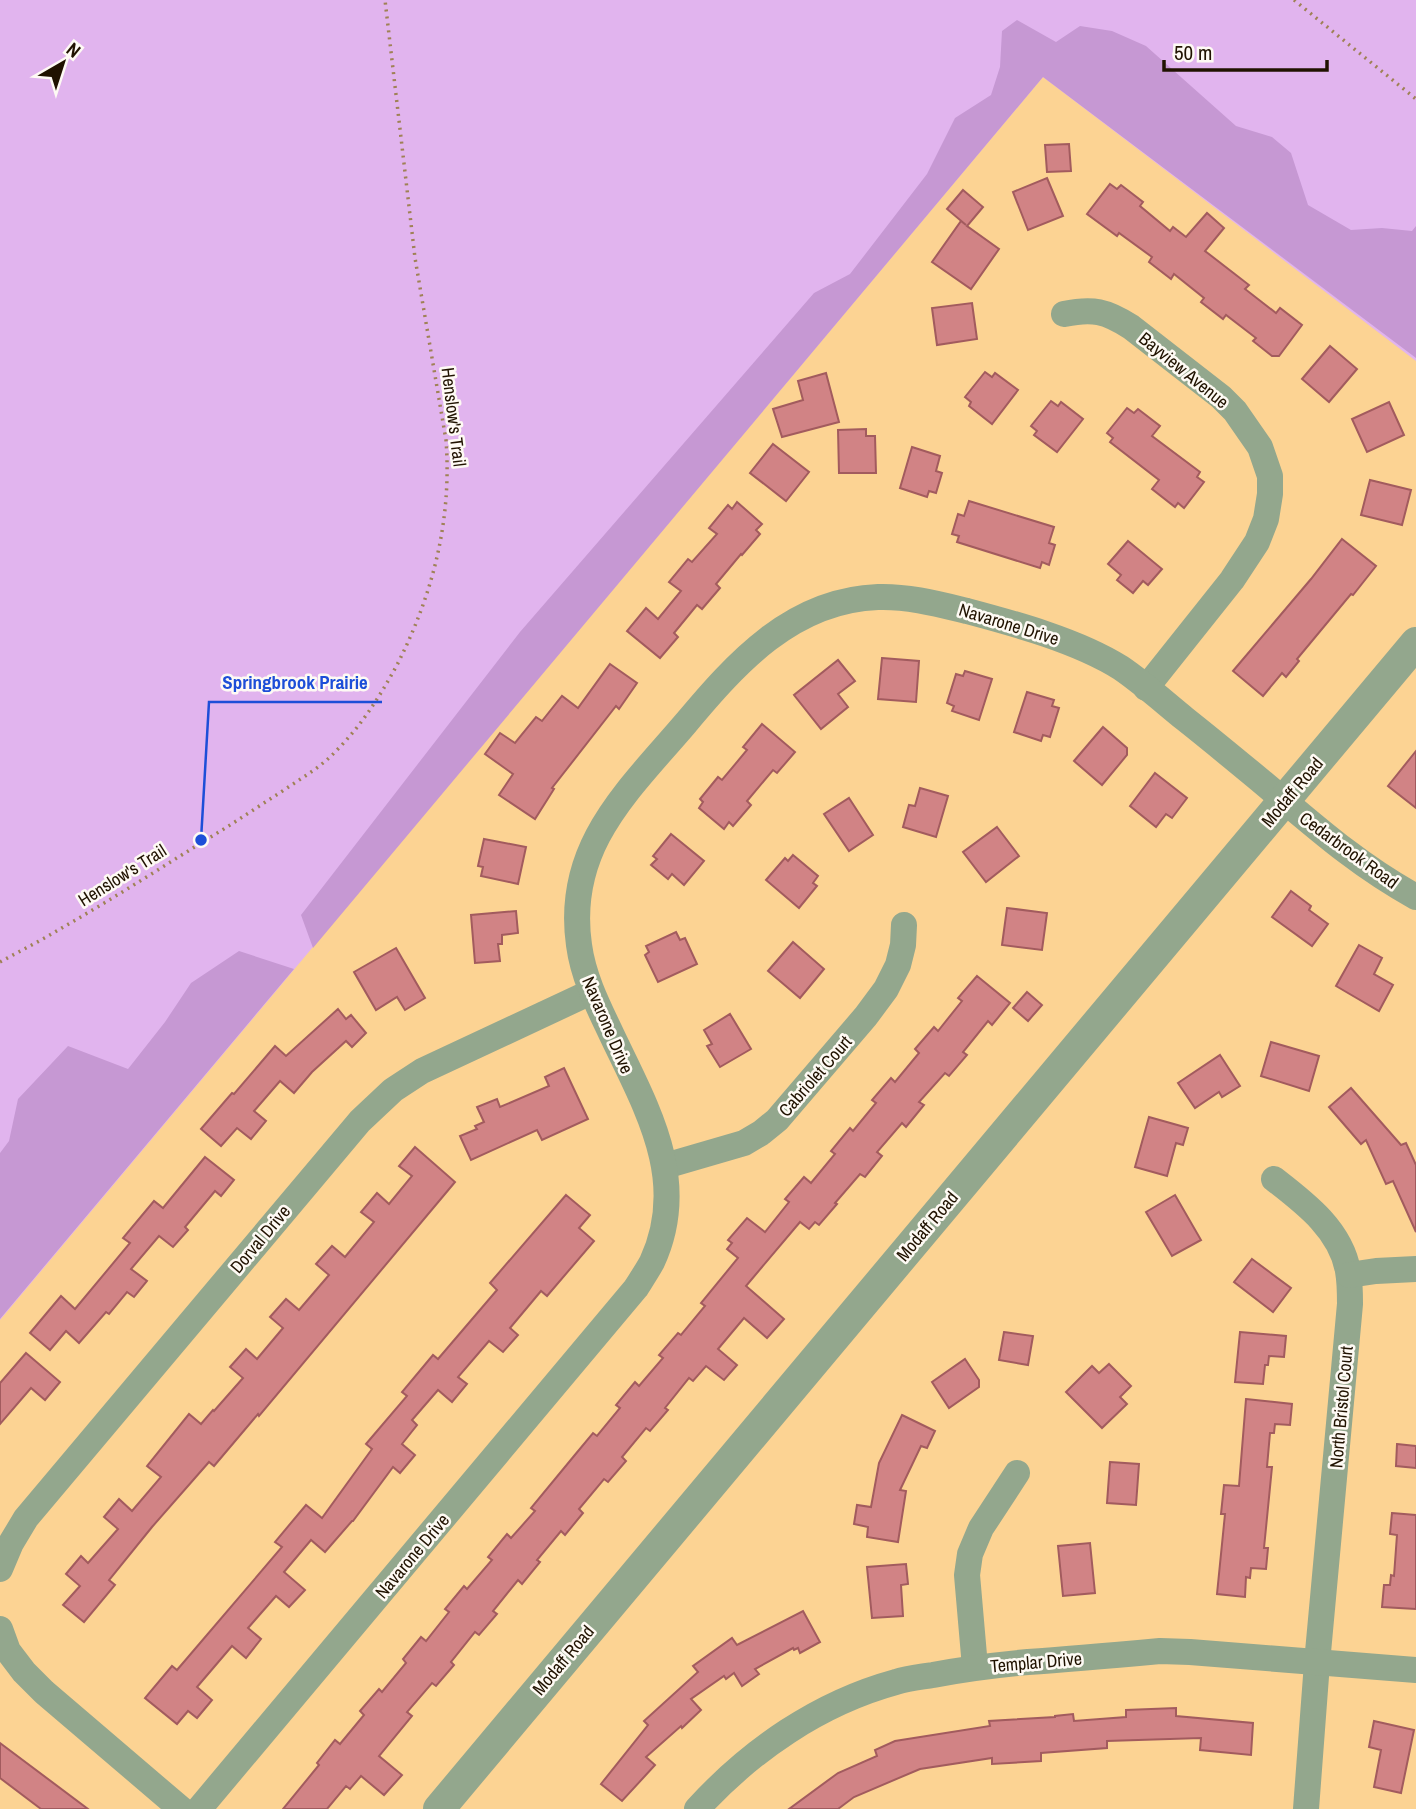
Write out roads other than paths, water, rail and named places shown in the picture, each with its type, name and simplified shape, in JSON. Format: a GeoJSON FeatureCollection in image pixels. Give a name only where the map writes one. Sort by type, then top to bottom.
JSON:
{"type":"FeatureCollection","features":[{"type":"Feature","properties":{"kind":"street","name":"Bayview Avenue"},"geometry":{"type":"LineString","coordinates":[[1064,314],[1081,310],[1100,312],[1115,317],[1141,334],[1235,411],[1260,447],[1270,475],[1266,519],[1257,542],[1232,580],[1146,688]]}},
{"type":"Feature","properties":{"kind":"street","name":"Navarone Drive"},"geometry":{"type":"LineString","coordinates":[[199,1809],[636,1288],[652,1262],[665,1218],[668,1192],[665,1166],[652,1123],[591,992],[579,946],[577,925],[580,883],[592,846],[603,824],[722,679],[750,652],[786,626],[810,613],[854,600],[878,597],[934,603],[981,615],[1068,642],[1093,652],[1121,669],[1283,801]]}},
{"type":"Feature","properties":{"kind":"street","name":"Modaff Road"},"geometry":{"type":"LineString","coordinates":[[439,1809],[1416,643]]}},
{"type":"Feature","properties":{"kind":"street","name":"Cedarbrook Road"},"geometry":{"type":"LineString","coordinates":[[1283,801],[1360,863],[1416,897]]}},
{"type":"Feature","properties":{"kind":"street","name":"Cabriolet Court"},"geometry":{"type":"LineString","coordinates":[[665,1166],[744,1143],[777,1120],[886,989],[898,965],[904,925]]}},
{"type":"Feature","properties":{"kind":"street","name":"Dorval Drive"},"geometry":{"type":"LineString","coordinates":[[0,1569],[26,1518],[360,1121],[393,1090],[422,1071],[591,992]]}},
{"type":"Feature","properties":{"kind":"street","name":"North Bristol Court"},"geometry":{"type":"LineString","coordinates":[[1275,1179],[1303,1201],[1324,1223],[1338,1243],[1349,1275],[1350,1304],[1306,1809]]}},
{"type":"Feature","properties":{"kind":"street"},"geometry":{"type":"LineString","coordinates":[[1349,1275],[1416,1269]]}},
{"type":"Feature","properties":{"kind":"street"},"geometry":{"type":"LineString","coordinates":[[975,1667],[967,1575],[970,1553],[981,1528],[1017,1473]]}},
{"type":"Feature","properties":{"kind":"street"},"geometry":{"type":"LineString","coordinates":[[0,1629],[8,1651],[44,1692],[181,1809]]}},
{"type":"Feature","properties":{"kind":"street","name":"Templar Drive"},"geometry":{"type":"LineString","coordinates":[[697,1809],[748,1759],[784,1733],[824,1710],[898,1681],[975,1667],[1160,1651],[1416,1670]]}},
{"type":"Feature","properties":{"kind":"place","name":"Springbrook Prairie"},"geometry":{"type":"Point","coordinates":[201,840]}}]}
